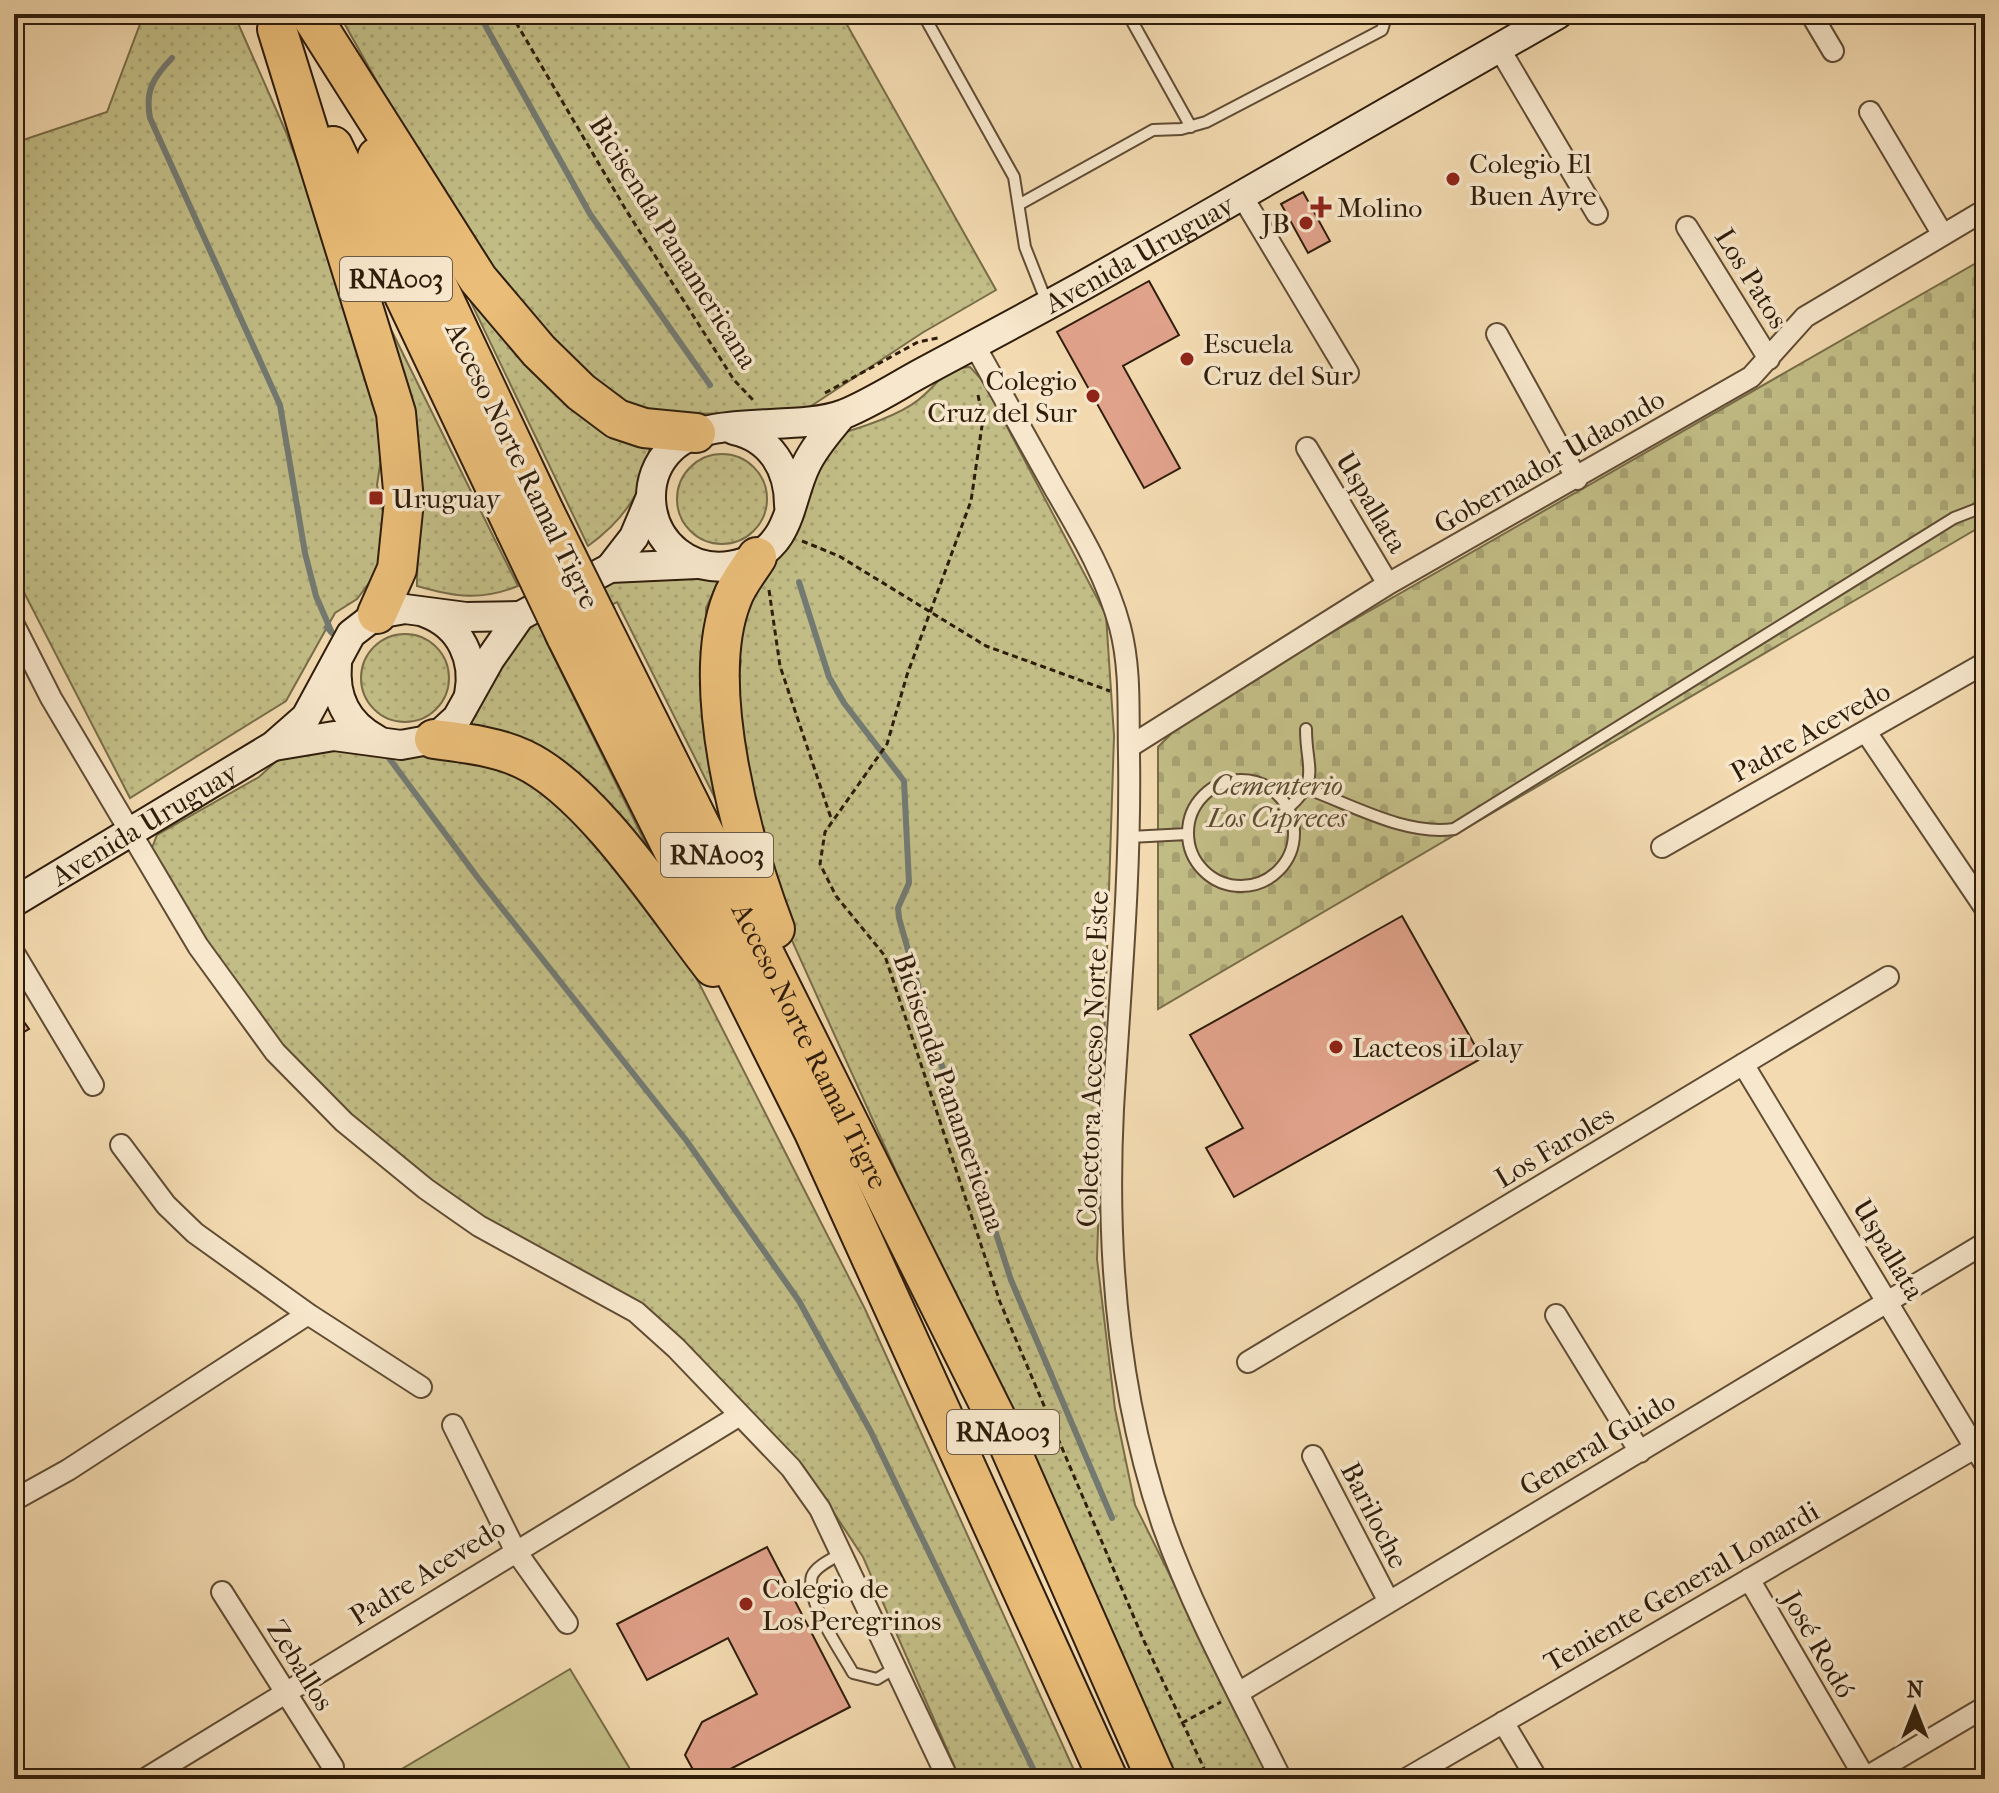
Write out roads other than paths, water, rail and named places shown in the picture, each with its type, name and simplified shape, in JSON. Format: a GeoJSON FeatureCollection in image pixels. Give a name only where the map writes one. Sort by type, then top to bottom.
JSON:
{"type":"FeatureCollection","features":[{"type":"Feature","properties":{"kind":"highway"},"geometry":{"type":"LineString","coordinates":[[291,18],[478,279],[539,351],[581,392],[617,419],[644,428],[711,431]]}},
{"type":"Feature","properties":{"kind":"highway"},"geometry":{"type":"LineString","coordinates":[[291,18],[396,413],[404,501],[397,569],[377,614]]}},
{"type":"Feature","properties":{"kind":"highway","name":"Acceso Norte Ramal Tigre"},"geometry":{"type":"LineString","coordinates":[[291,18],[582,627],[1108,1779]]}},
{"type":"Feature","properties":{"kind":"highway"},"geometry":{"type":"LineString","coordinates":[[768,546],[732,598],[720,657],[722,717],[742,823],[764,900],[836,1092]]}},
{"type":"Feature","properties":{"kind":"highway","name":"Acceso Norte Ramal Tigre"},"geometry":{"type":"LineString","coordinates":[[582,627],[836,1092],[1003,1432],[1156,1779]]}},
{"type":"Feature","properties":{"kind":"highway"},"geometry":{"type":"LineString","coordinates":[[434,739],[496,748],[527,760],[565,789],[597,821],[737,997],[813,1130]]}},
{"type":"Feature","properties":{"kind":"main road","name":"Avenida Uruguay"},"geometry":{"type":"LineString","coordinates":[[711,431],[781,426],[965,350],[1242,196],[1558,14]]}},
{"type":"Feature","properties":{"kind":"main road","name":"Avenida Uruguay"},"geometry":{"type":"LineString","coordinates":[[768,546],[834,404]]}},
{"type":"Feature","properties":{"kind":"main road"},"geometry":{"type":"LineString","coordinates":[[698,564],[685,558],[664,539],[652,513],[651,485],[662,459],[672,448],[711,431],[743,432],[769,448],[786,475],[789,505]]}},
{"type":"Feature","properties":{"kind":"main road"},"geometry":{"type":"LineString","coordinates":[[377,614],[418,611],[466,617],[520,616],[610,568],[634,537],[650,499]]}},
{"type":"Feature","properties":{"kind":"main road"},"geometry":{"type":"LineString","coordinates":[[610,568],[698,564],[728,567],[768,546]]}},
{"type":"Feature","properties":{"kind":"main road"},"geometry":{"type":"LineString","coordinates":[[418,611],[443,622],[461,642],[471,668],[464,707]]}},
{"type":"Feature","properties":{"kind":"main road","name":"Avenida Uruguay"},"geometry":{"type":"LineString","coordinates":[[14,902],[134,833],[273,746],[306,717],[351,634],[377,614]]}},
{"type":"Feature","properties":{"kind":"main road"},"geometry":{"type":"LineString","coordinates":[[434,739],[464,707],[490,659],[520,616]]}},
{"type":"Feature","properties":{"kind":"main road"},"geometry":{"type":"LineString","coordinates":[[337,664],[337,693],[343,707],[361,730],[388,743]]}},
{"type":"Feature","properties":{"kind":"main road","name":"Avenida Uruguay"},"geometry":{"type":"LineString","coordinates":[[273,746],[334,736],[388,743],[434,739]]}},
{"type":"Feature","properties":{"kind":"street"},"geometry":{"type":"LineString","coordinates":[[1811,14],[1833,51]]}},
{"type":"Feature","properties":{"kind":"street"},"geometry":{"type":"LineString","coordinates":[[1499,48],[1597,214]]}},
{"type":"Feature","properties":{"kind":"street"},"geometry":{"type":"LineString","coordinates":[[1870,112],[1943,235]]}},
{"type":"Feature","properties":{"kind":"street"},"geometry":{"type":"LineString","coordinates":[[1242,196],[1348,373]]}},
{"type":"Feature","properties":{"kind":"street","name":"Gobernador Udaondo"},"geometry":{"type":"LineString","coordinates":[[1129,747],[1388,584],[1577,479],[1751,377],[1805,317],[1985,210]]}},
{"type":"Feature","properties":{"kind":"street","name":"Los Patos"},"geometry":{"type":"LineString","coordinates":[[1687,227],[1769,359]]}},
{"type":"Feature","properties":{"kind":"street"},"geometry":{"type":"LineString","coordinates":[[1497,334],[1577,479]]}},
{"type":"Feature","properties":{"kind":"street","name":"Colectora Acceso Norte Este"},"geometry":{"type":"LineString","coordinates":[[965,350],[1103,580],[1121,630],[1129,698],[1130,837],[1113,1114],[1112,1268],[1118,1331],[1133,1418],[1164,1528],[1238,1693],[1281,1779]]}},
{"type":"Feature","properties":{"kind":"street","name":"Uspallata"},"geometry":{"type":"LineString","coordinates":[[1307,448],[1388,584]]}},
{"type":"Feature","properties":{"kind":"street"},"geometry":{"type":"LineString","coordinates":[[14,625],[51,698],[134,833],[198,946],[275,1052],[344,1122],[426,1189],[479,1226],[636,1312],[791,1468],[820,1509],[948,1779]]}},
{"type":"Feature","properties":{"kind":"street","name":"Padre Acevedo"},"geometry":{"type":"LineString","coordinates":[[1662,847],[1985,663]]}},
{"type":"Feature","properties":{"kind":"street"},"geometry":{"type":"LineString","coordinates":[[1866,732],[1985,908]]}},
{"type":"Feature","properties":{"kind":"street"},"geometry":{"type":"LineString","coordinates":[[14,953],[93,1085]]}},
{"type":"Feature","properties":{"kind":"street","name":"Los Faroles"},"geometry":{"type":"LineString","coordinates":[[1248,1362],[1888,977]]}},
{"type":"Feature","properties":{"kind":"street","name":"Uspallata"},"geometry":{"type":"LineString","coordinates":[[1743,1064],[1982,1452]]}},
{"type":"Feature","properties":{"kind":"street"},"geometry":{"type":"LineString","coordinates":[[121,1145],[166,1205],[195,1233],[308,1314],[421,1387]]}},
{"type":"Feature","properties":{"kind":"street","name":"General Guido"},"geometry":{"type":"LineString","coordinates":[[1238,1693],[1985,1243]]}},
{"type":"Feature","properties":{"kind":"street"},"geometry":{"type":"LineString","coordinates":[[14,1500],[68,1470],[308,1314]]}},
{"type":"Feature","properties":{"kind":"street"},"geometry":{"type":"LineString","coordinates":[[1556,1315],[1640,1452]]}},
{"type":"Feature","properties":{"kind":"street","name":"Padre Acevedo"},"geometry":{"type":"LineString","coordinates":[[145,1779],[740,1415]]}},
{"type":"Feature","properties":{"kind":"street"},"geometry":{"type":"LineString","coordinates":[[453,1425],[515,1550],[567,1623]]}},
{"type":"Feature","properties":{"kind":"street","name":"Teniente General Lonardi"},"geometry":{"type":"LineString","coordinates":[[1406,1779],[1749,1579],[1982,1452]]}},
{"type":"Feature","properties":{"kind":"street","name":"Bariloche"},"geometry":{"type":"LineString","coordinates":[[1313,1456],[1388,1600]]}},
{"type":"Feature","properties":{"kind":"street","name":"José Rodó"},"geometry":{"type":"LineString","coordinates":[[1749,1579],[1864,1778]]}},
{"type":"Feature","properties":{"kind":"street","name":"Zeballos"},"geometry":{"type":"LineString","coordinates":[[222,1592],[333,1767]]}},
{"type":"Feature","properties":{"kind":"street"},"geometry":{"type":"LineString","coordinates":[[1864,1778],[1900,1770],[1985,1707]]}},
{"type":"Feature","properties":{"kind":"street"},"geometry":{"type":"LineString","coordinates":[[1503,1722],[1537,1779]]}},
{"type":"Feature","properties":{"kind":"lane"},"geometry":{"type":"LineString","coordinates":[[923,14],[1014,177],[1025,247],[1048,305]]}},
{"type":"Feature","properties":{"kind":"lane"},"geometry":{"type":"LineString","coordinates":[[1128,14],[1191,127]]}},
{"type":"Feature","properties":{"kind":"lane"},"geometry":{"type":"LineString","coordinates":[[1020,204],[1153,130],[1191,127],[1382,30],[1387,14]]}},
{"type":"Feature","properties":{"kind":"lane"},"geometry":{"type":"LineString","coordinates":[[1308,789],[1401,824],[1440,831],[1454,829],[1954,518],[1985,506]]}},
{"type":"Feature","properties":{"kind":"lane"},"geometry":{"type":"LineString","coordinates":[[1288,808],[1308,789],[1306,729]]}},
{"type":"Feature","properties":{"kind":"lane"},"geometry":{"type":"LineString","coordinates":[[1245,780],[1263,784],[1278,794],[1288,808],[1294,827],[1293,846],[1279,870],[1254,885],[1235,887],[1216,881],[1201,870],[1190,853],[1187,834],[1189,817],[1198,801],[1211,789],[1227,781],[1245,780]]}},
{"type":"Feature","properties":{"kind":"lane"},"geometry":{"type":"LineString","coordinates":[[1130,837],[1187,834]]}},
{"type":"Feature","properties":{"kind":"lane"},"geometry":{"type":"LineString","coordinates":[[841,1554],[816,1569],[812,1577],[816,1606],[853,1673],[877,1679],[895,1668]]}},
{"type":"Feature","properties":{"kind":"waterway"},"geometry":{"type":"LineString","coordinates":[[479,14],[590,214],[710,385]]}},
{"type":"Feature","properties":{"kind":"waterway"},"geometry":{"type":"LineString","coordinates":[[172,58],[152,85],[150,118],[280,405],[305,553],[316,596],[332,633],[327,627]]}},
{"type":"Feature","properties":{"kind":"waterway"},"geometry":{"type":"LineString","coordinates":[[799,582],[829,677],[844,703],[904,781],[909,883],[898,908],[899,918],[931,1032],[1011,1280],[1112,1518]]}},
{"type":"Feature","properties":{"kind":"waterway"},"geometry":{"type":"LineString","coordinates":[[386,754],[478,878],[686,1140],[799,1301],[871,1432],[1038,1779]]}},
{"type":"Feature","properties":{"kind":"place","name":"Colegio El Buen Ayre"},"geometry":{"type":"Point","coordinates":[1453,179]}},
{"type":"Feature","properties":{"kind":"place","name":"Molino"},"geometry":{"type":"Point","coordinates":[1321,207]}},
{"type":"Feature","properties":{"kind":"place","name":"JB"},"geometry":{"type":"Point","coordinates":[1306,223]}},
{"type":"Feature","properties":{"kind":"place","name":"Escuela Cruz del Sur"},"geometry":{"type":"Point","coordinates":[1187,359]}},
{"type":"Feature","properties":{"kind":"place","name":"Colegio Cruz del Sur"},"geometry":{"type":"Point","coordinates":[1093,396]}},
{"type":"Feature","properties":{"kind":"place","name":"Uruguay"},"geometry":{"type":"Point","coordinates":[376,498]}},
{"type":"Feature","properties":{"kind":"place","name":"Lacteos iLolay"},"geometry":{"type":"Point","coordinates":[1336,1047]}},
{"type":"Feature","properties":{"kind":"place","name":"Colegio de Los Peregrinos"},"geometry":{"type":"Point","coordinates":[746,1604]}},
{"type":"Feature","properties":{"kind":"park label","name":"Cementerio Los Cipreces"},"geometry":{"type":"Point","coordinates":[1277,801]}}]}
